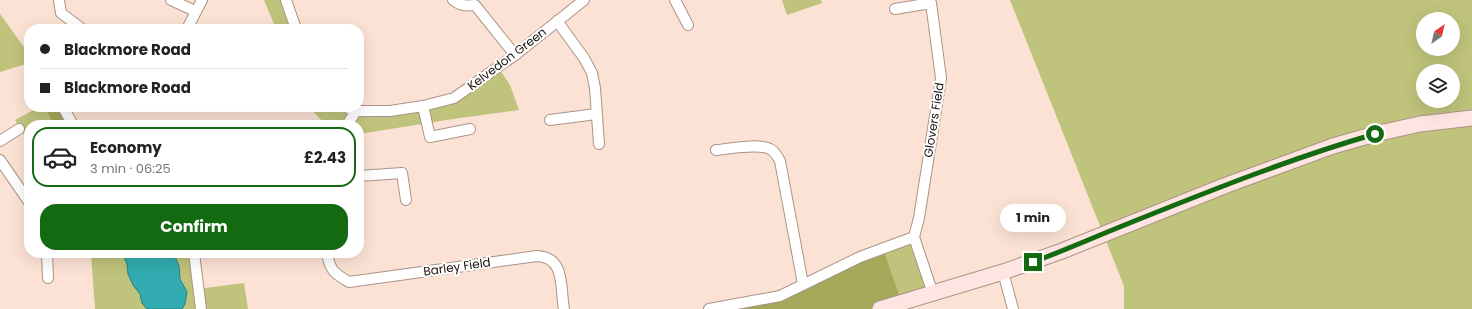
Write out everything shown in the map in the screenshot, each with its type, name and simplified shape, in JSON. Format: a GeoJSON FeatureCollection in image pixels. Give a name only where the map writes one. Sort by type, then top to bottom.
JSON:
{"type":"FeatureCollection","features":[{"type":"Feature","properties":{"kind":"street"},"geometry":{"type":"LineString","coordinates":[[58,0],[61,13],[76,24]]}},
{"type":"Feature","properties":{"kind":"street"},"geometry":{"type":"LineString","coordinates":[[171,0],[195,11]]}},
{"type":"Feature","properties":{"kind":"street"},"geometry":{"type":"LineString","coordinates":[[189,24],[202,0]]}},
{"type":"Feature","properties":{"kind":"street"},"geometry":{"type":"LineString","coordinates":[[286,0],[294,24]]}},
{"type":"Feature","properties":{"kind":"street"},"geometry":{"type":"LineString","coordinates":[[453,0],[465,6],[475,5],[515,55]]}},
{"type":"Feature","properties":{"kind":"street","name":"Kelvedon Green"},"geometry":{"type":"LineString","coordinates":[[364,111],[390,111],[423,106],[454,98],[515,55],[584,0]]}},
{"type":"Feature","properties":{"kind":"street"},"geometry":{"type":"LineString","coordinates":[[674,0],[688,25]]}},
{"type":"Feature","properties":{"kind":"street","name":"Glovers Field"},"geometry":{"type":"LineString","coordinates":[[895,9],[932,1],[941,78],[919,218],[914,237]]}},
{"type":"Feature","properties":{"kind":"street"},"geometry":{"type":"LineString","coordinates":[[557,21],[584,58],[592,73],[595,88],[599,144]]}},
{"type":"Feature","properties":{"kind":"street"},"geometry":{"type":"LineString","coordinates":[[423,106],[430,136],[470,129]]}},
{"type":"Feature","properties":{"kind":"street"},"geometry":{"type":"LineString","coordinates":[[550,120],[596,114]]}},
{"type":"Feature","properties":{"kind":"street"},"geometry":{"type":"LineString","coordinates":[[880,309],[1003,272],[1062,251],[1224,186],[1333,146],[1375,134],[1420,124],[1472,118]]}},
{"type":"Feature","properties":{"kind":"street"},"geometry":{"type":"LineString","coordinates":[[0,141],[18,129]]}},
{"type":"Feature","properties":{"kind":"street"},"geometry":{"type":"LineString","coordinates":[[716,150],[750,146],[769,148],[776,153],[780,160],[803,284]]}},
{"type":"Feature","properties":{"kind":"street"},"geometry":{"type":"LineString","coordinates":[[0,160],[24,195]]}},
{"type":"Feature","properties":{"kind":"street"},"geometry":{"type":"LineString","coordinates":[[364,176],[402,173],[406,200]]}},
{"type":"Feature","properties":{"kind":"street"},"geometry":{"type":"LineString","coordinates":[[709,309],[780,296],[860,257],[914,237],[933,294]]}},
{"type":"Feature","properties":{"kind":"street","name":"Barley Field"},"geometry":{"type":"LineString","coordinates":[[328,258],[331,269],[337,275],[349,282],[545,256],[553,261],[558,269],[564,309]]}},
{"type":"Feature","properties":{"kind":"street"},"geometry":{"type":"LineString","coordinates":[[47,258],[48,278]]}},
{"type":"Feature","properties":{"kind":"street"},"geometry":{"type":"LineString","coordinates":[[195,258],[201,309]]}},
{"type":"Feature","properties":{"kind":"street"},"geometry":{"type":"LineString","coordinates":[[1003,272],[1013,309]]}},
{"type":"Feature","properties":{"kind":"green space"},"geometry":{"type":"Polygon","coordinates":[[[264,0],[286,0],[294,24],[274,24],[264,0]]]}},
{"type":"Feature","properties":{"kind":"green space"},"geometry":{"type":"Polygon","coordinates":[[[782,0],[821,0],[822,3],[787,15],[782,0]]]}},
{"type":"Feature","properties":{"kind":"green space"},"geometry":{"type":"Polygon","coordinates":[[[1010,0],[1472,0],[1472,309],[1124,309],[1124,286],[1010,0]]]}},
{"type":"Feature","properties":{"kind":"green space"},"geometry":{"type":"Polygon","coordinates":[[[0,14],[24,47],[24,65],[0,72],[0,14]]]}},
{"type":"Feature","properties":{"kind":"green space"},"geometry":{"type":"Polygon","coordinates":[[[498,67],[510,85],[519,110],[364,133],[364,120],[321,120],[314,112],[364,112],[364,110],[454,98],[498,67]]]}},
{"type":"Feature","properties":{"kind":"green space"},"geometry":{"type":"Polygon","coordinates":[[[30,112],[48,112],[52,120],[24,120],[24,135],[15,120],[30,112]]]}},
{"type":"Feature","properties":{"kind":"green space"},"geometry":{"type":"Polygon","coordinates":[[[48,112],[66,112],[70,120],[52,120],[48,112]]]}},
{"type":"Feature","properties":{"kind":"green space"},"geometry":{"type":"Polygon","coordinates":[[[914,237],[933,294],[902,303],[883,248],[914,237]]]}},
{"type":"Feature","properties":{"kind":"green space"},"geometry":{"type":"Polygon","coordinates":[[[883,248],[902,303],[880,309],[709,309],[780,296],[883,248]]]}},
{"type":"Feature","properties":{"kind":"green space"},"geometry":{"type":"Polygon","coordinates":[[[91,258],[195,258],[198,289],[244,283],[248,309],[95,309],[91,258]]]}},
{"type":"Feature","properties":{"kind":"water"},"geometry":{"type":"Polygon","coordinates":[[[124,258],[176,258],[179,266],[180,279],[187,292],[185,304],[182,309],[147,309],[142,303],[140,294],[133,285],[128,274],[127,264],[124,258]]]}},
{"type":"Feature","properties":{"kind":"route"},"geometry":{"type":"LineString","coordinates":[[1033,262],[1224,186],[1333,146],[1375,134]]}}]}
